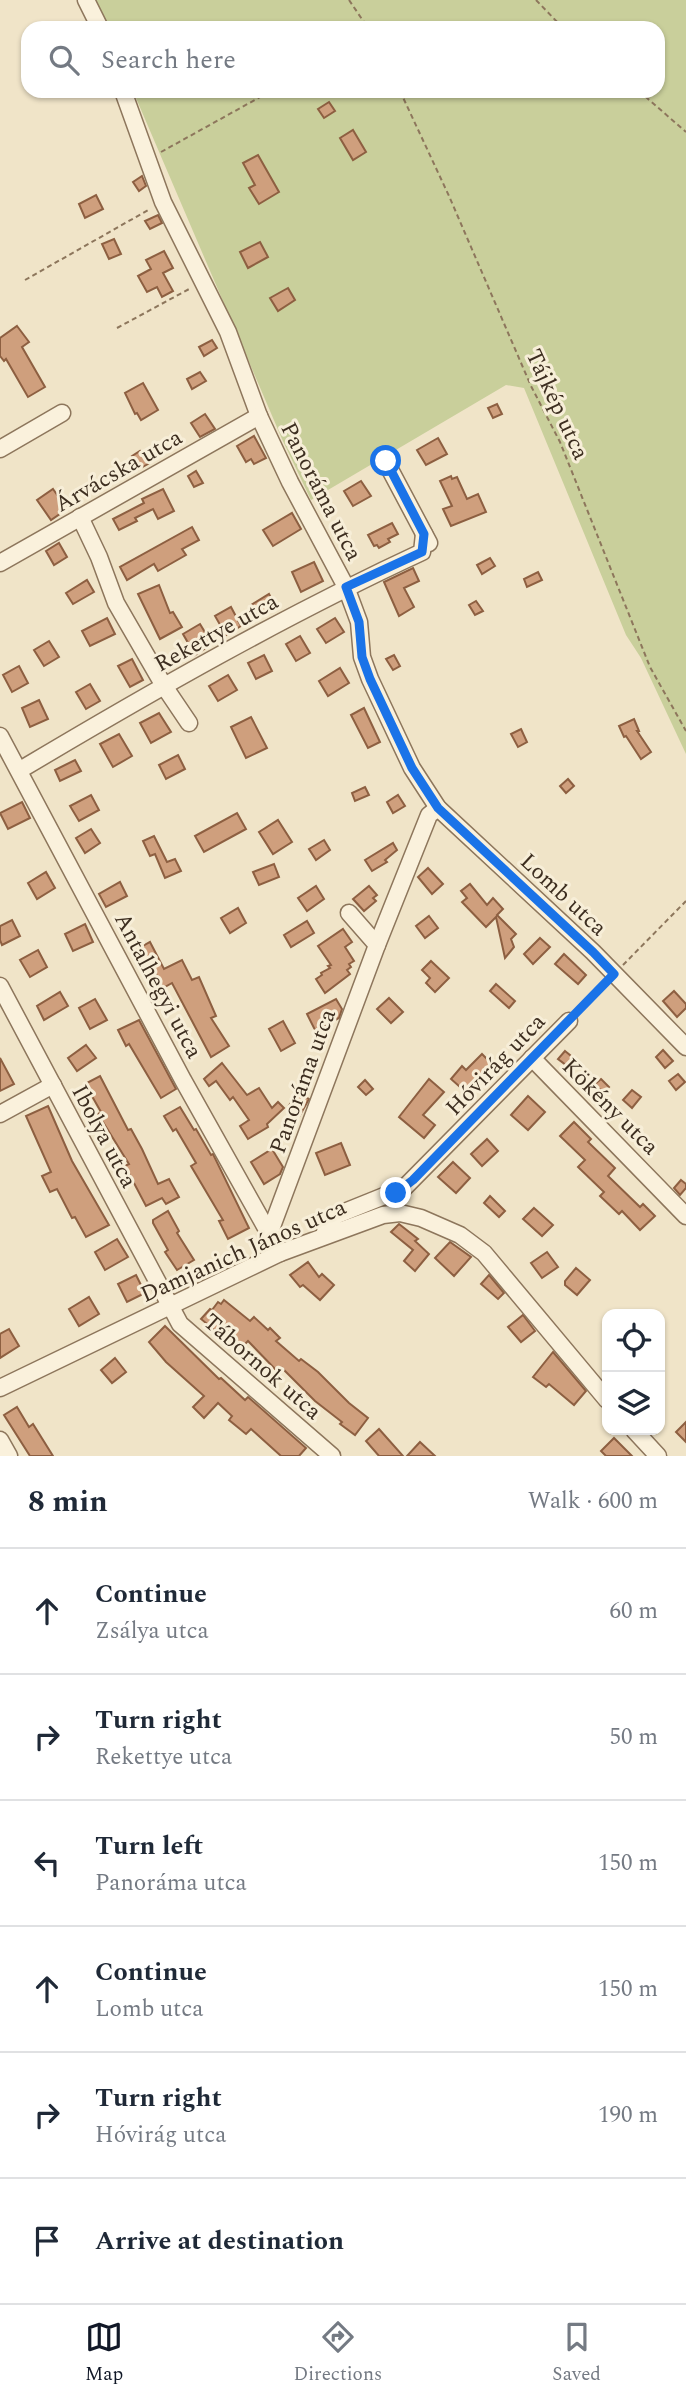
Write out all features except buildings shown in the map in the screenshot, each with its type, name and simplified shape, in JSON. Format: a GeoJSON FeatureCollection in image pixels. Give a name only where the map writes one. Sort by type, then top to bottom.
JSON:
{"type":"FeatureCollection","features":[{"type":"Feature","properties":{"kind":"street"},"geometry":{"type":"LineString","coordinates":[[86,0],[96,21]]}},
{"type":"Feature","properties":{"kind":"street","name":"Panoráma utca"},"geometry":{"type":"LineString","coordinates":[[126,98],[163,202],[228,332],[259,416],[290,482],[346,587],[359,622],[362,657],[370,679],[412,768],[438,808],[429,815],[377,945],[270,1232]]}},
{"type":"Feature","properties":{"kind":"street"},"geometry":{"type":"LineString","coordinates":[[0,449],[62,412]]}},
{"type":"Feature","properties":{"kind":"street","name":"Árvácska utca"},"geometry":{"type":"LineString","coordinates":[[0,562],[259,416]]}},
{"type":"Feature","properties":{"kind":"street","name":"Rekettye utca"},"geometry":{"type":"LineString","coordinates":[[20,770],[164,686],[346,587],[422,552],[428,541],[386,461]]}},
{"type":"Feature","properties":{"kind":"street"},"geometry":{"type":"LineString","coordinates":[[80,517],[116,603],[164,686],[189,723]]}},
{"type":"Feature","properties":{"kind":"street","name":"Antalhegyi utca"},"geometry":{"type":"LineString","coordinates":[[0,736],[183,1080],[280,1253]]}},
{"type":"Feature","properties":{"kind":"street","name":"Lomb utca"},"geometry":{"type":"LineString","coordinates":[[438,808],[593,952],[686,1047]]}},
{"type":"Feature","properties":{"kind":"street"},"geometry":{"type":"LineString","coordinates":[[349,913],[377,945]]}},
{"type":"Feature","properties":{"kind":"street","name":"Ibolya utca"},"geometry":{"type":"LineString","coordinates":[[0,986],[169,1307]]}},
{"type":"Feature","properties":{"kind":"street","name":"Hóvirág utca"},"geometry":{"type":"LineString","coordinates":[[324,1236],[327,1224],[337,1215],[404,1188],[569,1021]]}},
{"type":"Feature","properties":{"kind":"street","name":"Kökény utca"},"geometry":{"type":"LineString","coordinates":[[532,1058],[686,1216]]}},
{"type":"Feature","properties":{"kind":"street"},"geometry":{"type":"LineString","coordinates":[[0,1114],[53,1085]]}},
{"type":"Feature","properties":{"kind":"street","name":"Damjanich János utca"},"geometry":{"type":"LineString","coordinates":[[0,1388],[280,1253],[372,1218],[393,1213],[421,1218],[474,1244],[493,1262],[602,1394]]}},
{"type":"Feature","properties":{"kind":"street","name":"Tábornok utca"},"geometry":{"type":"LineString","coordinates":[[169,1307],[180,1324],[332,1456]]}},
{"type":"Feature","properties":{"kind":"street"},"geometry":{"type":"LineString","coordinates":[[639,1435],[658,1456]]}},
{"type":"Feature","properties":{"kind":"street"},"geometry":{"type":"LineString","coordinates":[[0,1440],[9,1456]]}},
{"type":"Feature","properties":{"kind":"path"},"geometry":{"type":"LineString","coordinates":[[349,0],[363,21]]}},
{"type":"Feature","properties":{"kind":"path"},"geometry":{"type":"LineString","coordinates":[[536,0],[556,21]]}},
{"type":"Feature","properties":{"kind":"path"},"geometry":{"type":"LineString","coordinates":[[148,159],[258,98]]}},
{"type":"Feature","properties":{"kind":"path","name":"Tájkép utca"},"geometry":{"type":"LineString","coordinates":[[403,98],[531,386],[560,442],[650,667],[686,731]]}},
{"type":"Feature","properties":{"kind":"path"},"geometry":{"type":"LineString","coordinates":[[647,98],[686,132]]}},
{"type":"Feature","properties":{"kind":"path"},"geometry":{"type":"LineString","coordinates":[[25,281],[163,202]]}},
{"type":"Feature","properties":{"kind":"path"},"geometry":{"type":"LineString","coordinates":[[117,328],[204,281]]}},
{"type":"Feature","properties":{"kind":"path","name":"Hóvirág utca"},"geometry":{"type":"LineString","coordinates":[[569,1021],[686,901]]}},
{"type":"Feature","properties":{"kind":"green space"},"geometry":{"type":"Polygon","coordinates":[[[93,0],[686,0],[686,754],[641,658],[626,635],[524,388],[506,385],[311,500],[282,439],[136,98],[665,98],[665,21],[103,21],[93,0]]]}},
{"type":"Feature","properties":{"kind":"route"},"geometry":{"type":"LineString","coordinates":[[386,461],[424,534],[422,552],[346,587],[362,635],[362,657],[386,716],[412,768],[438,808],[614,974],[413,1180],[396,1193]]}}]}
